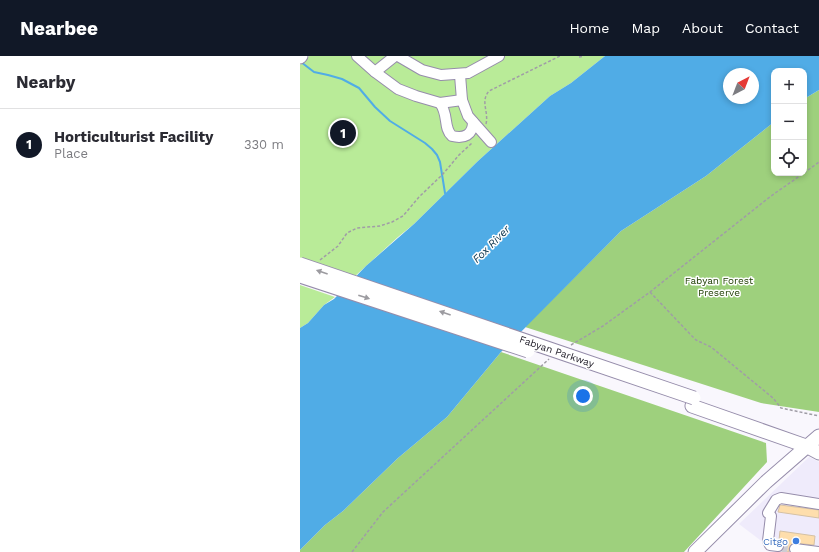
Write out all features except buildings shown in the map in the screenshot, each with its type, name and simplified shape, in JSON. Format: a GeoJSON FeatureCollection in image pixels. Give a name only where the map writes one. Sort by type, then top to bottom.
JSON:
{"type":"FeatureCollection","features":[{"type":"Feature","properties":{"kind":"main road","name":"Fabyan Parkway"},"geometry":{"type":"LineString","coordinates":[[300,264],[693,402]]}},
{"type":"Feature","properties":{"kind":"main road","name":"Fabyan Parkway"},"geometry":{"type":"LineString","coordinates":[[300,276],[814,442],[819,453]]}},
{"type":"Feature","properties":{"kind":"main road"},"geometry":{"type":"LineString","coordinates":[[695,552],[766,482],[814,442]]}},
{"type":"Feature","properties":{"kind":"lane"},"geometry":{"type":"LineString","coordinates":[[357,56],[398,89],[440,103],[462,100]]}},
{"type":"Feature","properties":{"kind":"lane"},"geometry":{"type":"LineString","coordinates":[[376,72],[396,56],[422,70],[433,74],[460,75],[468,73],[499,56]]}},
{"type":"Feature","properties":{"kind":"lane"},"geometry":{"type":"LineString","coordinates":[[460,75],[462,100],[468,116],[481,132],[492,142]]}},
{"type":"Feature","properties":{"kind":"lane"},"geometry":{"type":"LineString","coordinates":[[440,103],[445,110],[447,130],[452,136],[462,137],[467,135],[473,128],[472,122]]}},
{"type":"Feature","properties":{"kind":"lane"},"geometry":{"type":"LineString","coordinates":[[778,546],[770,545],[768,541],[770,514],[776,500],[781,498],[819,504]]}},
{"type":"Feature","properties":{"kind":"lane"},"geometry":{"type":"LineString","coordinates":[[795,549],[818,552]]}},
{"type":"Feature","properties":{"kind":"path"},"geometry":{"type":"LineString","coordinates":[[318,262],[338,246],[348,233],[357,228],[380,226],[392,222],[402,216],[443,174],[486,126],[488,118],[485,96],[489,91],[560,56]]}},
{"type":"Feature","properties":{"kind":"path"},"geometry":{"type":"LineString","coordinates":[[578,57],[584,56]]}},
{"type":"Feature","properties":{"kind":"path"},"geometry":{"type":"LineString","coordinates":[[807,171],[819,162]]}},
{"type":"Feature","properties":{"kind":"path"},"geometry":{"type":"LineString","coordinates":[[650,292],[696,340],[711,348],[773,398],[781,408],[819,416]]}},
{"type":"Feature","properties":{"kind":"shaded area"},"geometry":{"type":"Polygon","coordinates":[[[809,457],[819,462],[819,552],[776,552],[739,524],[809,457]]]}},
{"type":"Feature","properties":{"kind":"green space"},"geometry":{"type":"Polygon","coordinates":[[[309,56],[605,56],[571,83],[550,96],[478,161],[414,224],[354,277],[300,259],[300,65],[309,56]]]}},
{"type":"Feature","properties":{"kind":"green space","name":"Fabyan Forest Preserve"},"geometry":{"type":"Polygon","coordinates":[[[819,90],[819,412],[761,403],[525,327],[621,231],[706,176],[771,124],[771,176],[807,176],[807,97],[819,90]]]}},
{"type":"Feature","properties":{"kind":"green space"},"geometry":{"type":"Polygon","coordinates":[[[300,285],[335,297],[324,305],[308,323],[300,328],[300,285]]]}},
{"type":"Feature","properties":{"kind":"green space"},"geometry":{"type":"Polygon","coordinates":[[[501,352],[766,443],[767,462],[684,552],[300,552],[300,550],[325,525],[343,511],[398,458],[447,417],[501,352]]]}},
{"type":"Feature","properties":{"kind":"water","name":"Fox River"},"geometry":{"type":"Polygon","coordinates":[[[605,56],[819,56],[819,90],[807,97],[807,68],[771,68],[771,124],[706,176],[621,231],[501,352],[447,417],[398,458],[300,550],[300,328],[308,323],[324,305],[334,299],[366,266],[414,224],[478,161],[550,96],[571,83],[605,56]]]}},
{"type":"Feature","properties":{"kind":"waterway"},"geometry":{"type":"LineString","coordinates":[[301,62],[314,72],[342,79],[359,88],[375,107],[390,121],[432,149],[440,162],[445,193]]}},
{"type":"Feature","properties":{"kind":"tunnel"},"geometry":{"type":"LineString","coordinates":[[778,546],[795,549]]}},
{"type":"Feature","properties":{"kind":"place","name":"Horticulturist Facility"},"geometry":{"type":"Point","coordinates":[343,133]}},
{"type":"Feature","properties":{"kind":"place","name":"Citgo"},"geometry":{"type":"Point","coordinates":[796,541]}}]}
